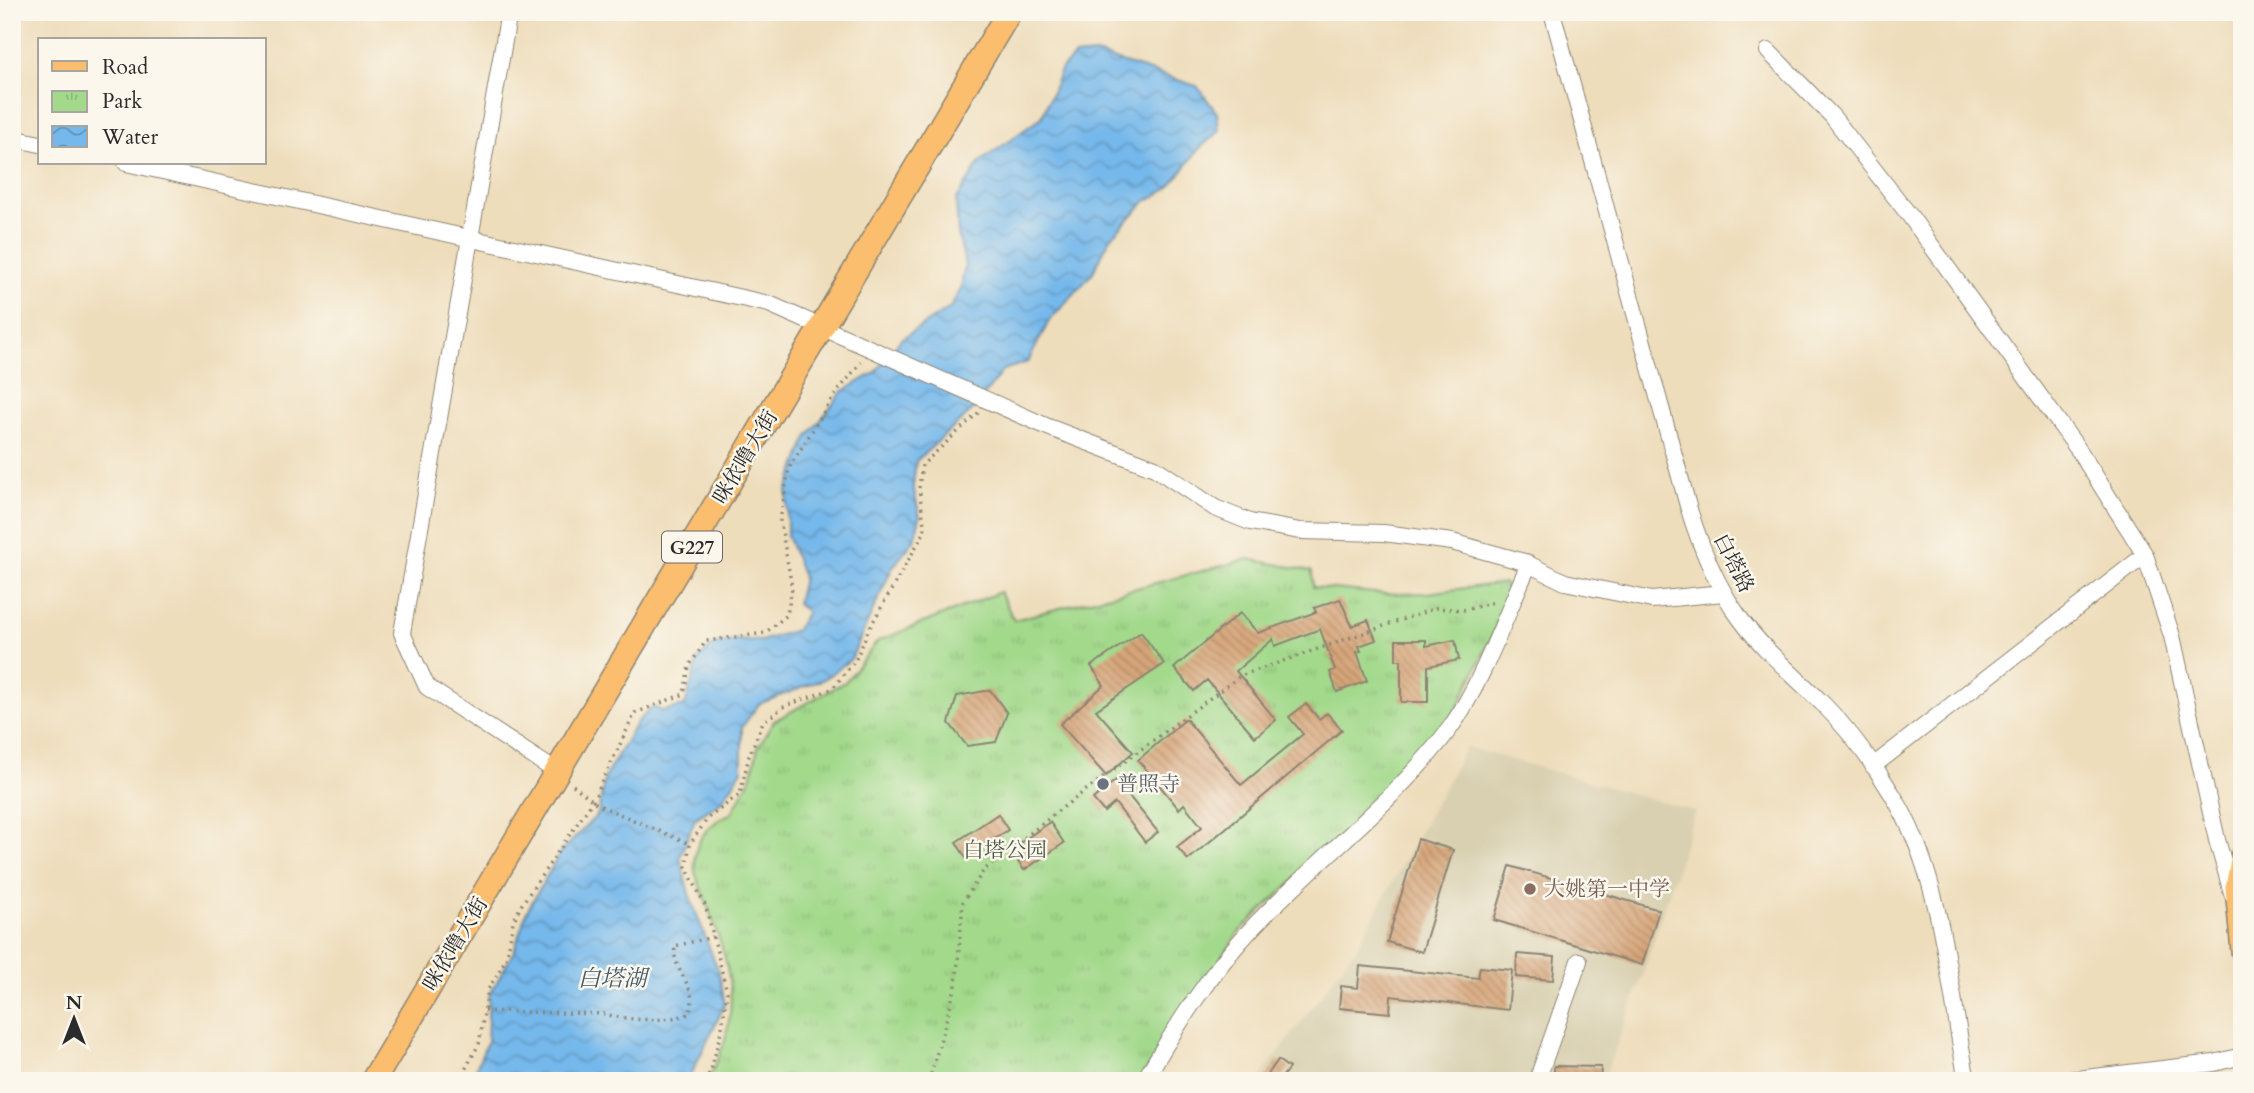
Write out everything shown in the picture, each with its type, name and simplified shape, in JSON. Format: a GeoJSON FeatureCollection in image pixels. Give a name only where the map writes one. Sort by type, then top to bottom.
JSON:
{"type":"FeatureCollection","features":[{"type":"Feature","properties":{"kind":"highway","name":"咪依噜大街"},"geometry":{"type":"LineString","coordinates":[[373,1081],[1009,12]]}},
{"type":"Feature","properties":{"kind":"main road"},"geometry":{"type":"LineString","coordinates":[[2242,855],[2236,905],[2242,951]]}},
{"type":"Feature","properties":{"kind":"street"},"geometry":{"type":"LineString","coordinates":[[509,12],[402,633],[427,687],[557,772]]}},
{"type":"Feature","properties":{"kind":"street","name":"白塔路"},"geometry":{"type":"LineString","coordinates":[[1552,12],[1688,506],[1704,555],[1723,593],[1758,641],[1826,708],[1873,766],[1908,822],[1925,866],[1967,1081]]}},
{"type":"Feature","properties":{"kind":"street"},"geometry":{"type":"LineString","coordinates":[[1768,51],[1832,116],[1910,216],[2080,452],[2145,555],[2172,636],[2217,840],[2236,905]]}},
{"type":"Feature","properties":{"kind":"street"},"geometry":{"type":"LineString","coordinates":[[12,138],[38,144]]}},
{"type":"Feature","properties":{"kind":"street"},"geometry":{"type":"LineString","coordinates":[[131,164],[769,304],[991,401],[1155,468],[1215,508],[1250,522],[1300,531],[1384,533],[1452,542],[1528,564],[1565,582],[1652,600],[1723,593]]}},
{"type":"Feature","properties":{"kind":"street"},"geometry":{"type":"LineString","coordinates":[[1873,766],[2145,555]]}},
{"type":"Feature","properties":{"kind":"street"},"geometry":{"type":"LineString","coordinates":[[1144,1081],[1190,1005],[1235,946],[1373,813],[1451,727],[1481,669],[1528,564]]}},
{"type":"Feature","properties":{"kind":"street"},"geometry":{"type":"LineString","coordinates":[[1537,1081],[1579,961]]}},
{"type":"Feature","properties":{"kind":"street"},"geometry":{"type":"LineString","coordinates":[[2060,1081],[2214,1063],[2242,1056]]}},
{"type":"Feature","properties":{"kind":"path"},"geometry":{"type":"LineString","coordinates":[[459,1081],[480,1044],[489,986],[507,957],[516,915],[593,801],[631,719],[642,708],[684,694],[689,666],[704,643],[765,633],[787,615],[792,588],[780,520],[789,468],[832,399],[872,348]]}},
{"type":"Feature","properties":{"kind":"path"},"geometry":{"type":"LineString","coordinates":[[705,1081],[711,1070],[726,1003],[726,985],[706,907],[686,867],[690,844],[708,818],[740,794],[749,756],[763,722],[785,706],[832,689],[855,661],[869,629],[925,531],[918,480],[922,465],[991,401]]}},
{"type":"Feature","properties":{"kind":"path"},"geometry":{"type":"LineString","coordinates":[[929,1081],[956,985],[963,902],[985,870],[1058,811],[1240,676],[1436,608],[1479,608],[1498,599]]}},
{"type":"Feature","properties":{"kind":"path"},"geometry":{"type":"LineString","coordinates":[[557,772],[598,805],[690,844]]}},
{"type":"Feature","properties":{"kind":"path"},"geometry":{"type":"LineString","coordinates":[[484,1011],[605,1014],[623,1019],[677,1018],[689,1014],[693,996],[687,979],[678,971],[675,946],[714,937]]}},
{"type":"Feature","properties":{"kind":"shaded area","name":"大姚第一中学"},"geometry":{"type":"Polygon","coordinates":[[[1466,747],[1695,811],[1641,981],[1603,1081],[1257,1081],[1357,947],[1466,747]]]}},
{"type":"Feature","properties":{"kind":"green space","name":"白塔公园"},"geometry":{"type":"Polygon","coordinates":[[[1248,559],[1312,571],[1313,587],[1385,594],[1427,593],[1504,583],[1511,597],[1455,713],[1367,812],[1240,931],[1139,1081],[707,1081],[721,1052],[731,1001],[723,952],[695,872],[696,852],[708,829],[732,813],[752,775],[758,747],[774,721],[845,682],[878,641],[1000,592],[1014,620],[1248,559]]]}},
{"type":"Feature","properties":{"kind":"water","name":"白塔湖"},"geometry":{"type":"Polygon","coordinates":[[[1096,54],[1197,86],[1217,113],[1219,131],[1199,149],[1169,188],[1145,202],[1111,237],[1092,274],[1049,321],[1028,362],[1003,370],[974,409],[916,461],[913,486],[920,517],[914,540],[892,568],[851,659],[824,679],[759,704],[742,727],[742,770],[722,801],[695,819],[680,857],[689,894],[719,973],[725,1004],[688,1081],[467,1081],[472,1078],[487,1042],[489,996],[514,951],[527,911],[560,853],[598,814],[605,777],[637,722],[653,707],[662,711],[685,706],[698,659],[714,645],[735,640],[761,641],[796,630],[807,612],[797,604],[803,578],[787,535],[787,491],[807,438],[842,392],[876,372],[901,339],[950,308],[961,288],[965,264],[958,234],[956,200],[980,162],[1042,117],[1062,68],[1075,56],[1096,54]]]}},
{"type":"Feature","properties":{"kind":"building"},"geometry":{"type":"Polygon","coordinates":[[[1340,599],[1352,626],[1368,620],[1376,640],[1359,646],[1361,651],[1357,652],[1367,681],[1337,692],[1330,672],[1335,670],[1320,629],[1275,646],[1273,639],[1236,671],[1276,720],[1255,737],[1207,680],[1194,691],[1174,668],[1240,613],[1258,633],[1316,612],[1314,608],[1340,599]]]}},
{"type":"Feature","properties":{"kind":"building"},"geometry":{"type":"Polygon","coordinates":[[[1141,632],[1164,664],[1096,710],[1133,752],[1106,776],[1060,724],[1104,685],[1091,666],[1141,632]]]}},
{"type":"Feature","properties":{"kind":"building"},"geometry":{"type":"Polygon","coordinates":[[[1396,640],[1426,640],[1426,646],[1455,640],[1459,660],[1428,666],[1428,702],[1401,702],[1401,660],[1396,660],[1396,640]]]}},
{"type":"Feature","properties":{"kind":"building"},"geometry":{"type":"Polygon","coordinates":[[[990,690],[1007,713],[996,742],[967,746],[949,723],[957,696],[990,690]]]}},
{"type":"Feature","properties":{"kind":"building"},"geometry":{"type":"Polygon","coordinates":[[[1306,704],[1319,719],[1327,713],[1342,730],[1188,860],[1177,847],[1202,827],[1184,804],[1179,809],[1138,760],[1186,719],[1241,785],[1303,734],[1289,717],[1306,704]]]}},
{"type":"Feature","properties":{"kind":"building"},"geometry":{"type":"Polygon","coordinates":[[[1116,780],[1158,832],[1145,842],[1115,803],[1104,812],[1093,799],[1116,780]]]}},
{"type":"Feature","properties":{"kind":"building"},"geometry":{"type":"Polygon","coordinates":[[[998,814],[1008,830],[966,858],[956,842],[998,814]]]}},
{"type":"Feature","properties":{"kind":"building"},"geometry":{"type":"Polygon","coordinates":[[[1050,822],[1064,843],[1024,870],[1010,850],[1050,822]]]}},
{"type":"Feature","properties":{"kind":"building"},"geometry":{"type":"Polygon","coordinates":[[[1418,839],[1453,850],[1422,952],[1387,942],[1418,839]]]}},
{"type":"Feature","properties":{"kind":"building"},"geometry":{"type":"Polygon","coordinates":[[[1510,866],[1659,910],[1642,965],[1494,920],[1510,866]]]}},
{"type":"Feature","properties":{"kind":"building"},"geometry":{"type":"Polygon","coordinates":[[[1517,954],[1555,957],[1553,980],[1516,977],[1517,954]]]}},
{"type":"Feature","properties":{"kind":"building"},"geometry":{"type":"Polygon","coordinates":[[[1360,966],[1478,978],[1480,967],[1512,970],[1508,1010],[1391,996],[1390,1013],[1339,1008],[1341,986],[1358,988],[1360,966]]]}},
{"type":"Feature","properties":{"kind":"building"},"geometry":{"type":"Polygon","coordinates":[[[1278,1060],[1289,1068],[1279,1081],[1263,1081],[1278,1060]]]}},
{"type":"Feature","properties":{"kind":"building"},"geometry":{"type":"Polygon","coordinates":[[[1554,1066],[1601,1067],[1600,1081],[1554,1081],[1554,1066]]]}},
{"type":"Feature","properties":{"kind":"place","name":"普照寺"},"geometry":{"type":"Point","coordinates":[1103,784]}},
{"type":"Feature","properties":{"kind":"place","name":"大姚第一中学"},"geometry":{"type":"Point","coordinates":[1530,889]}}]}
